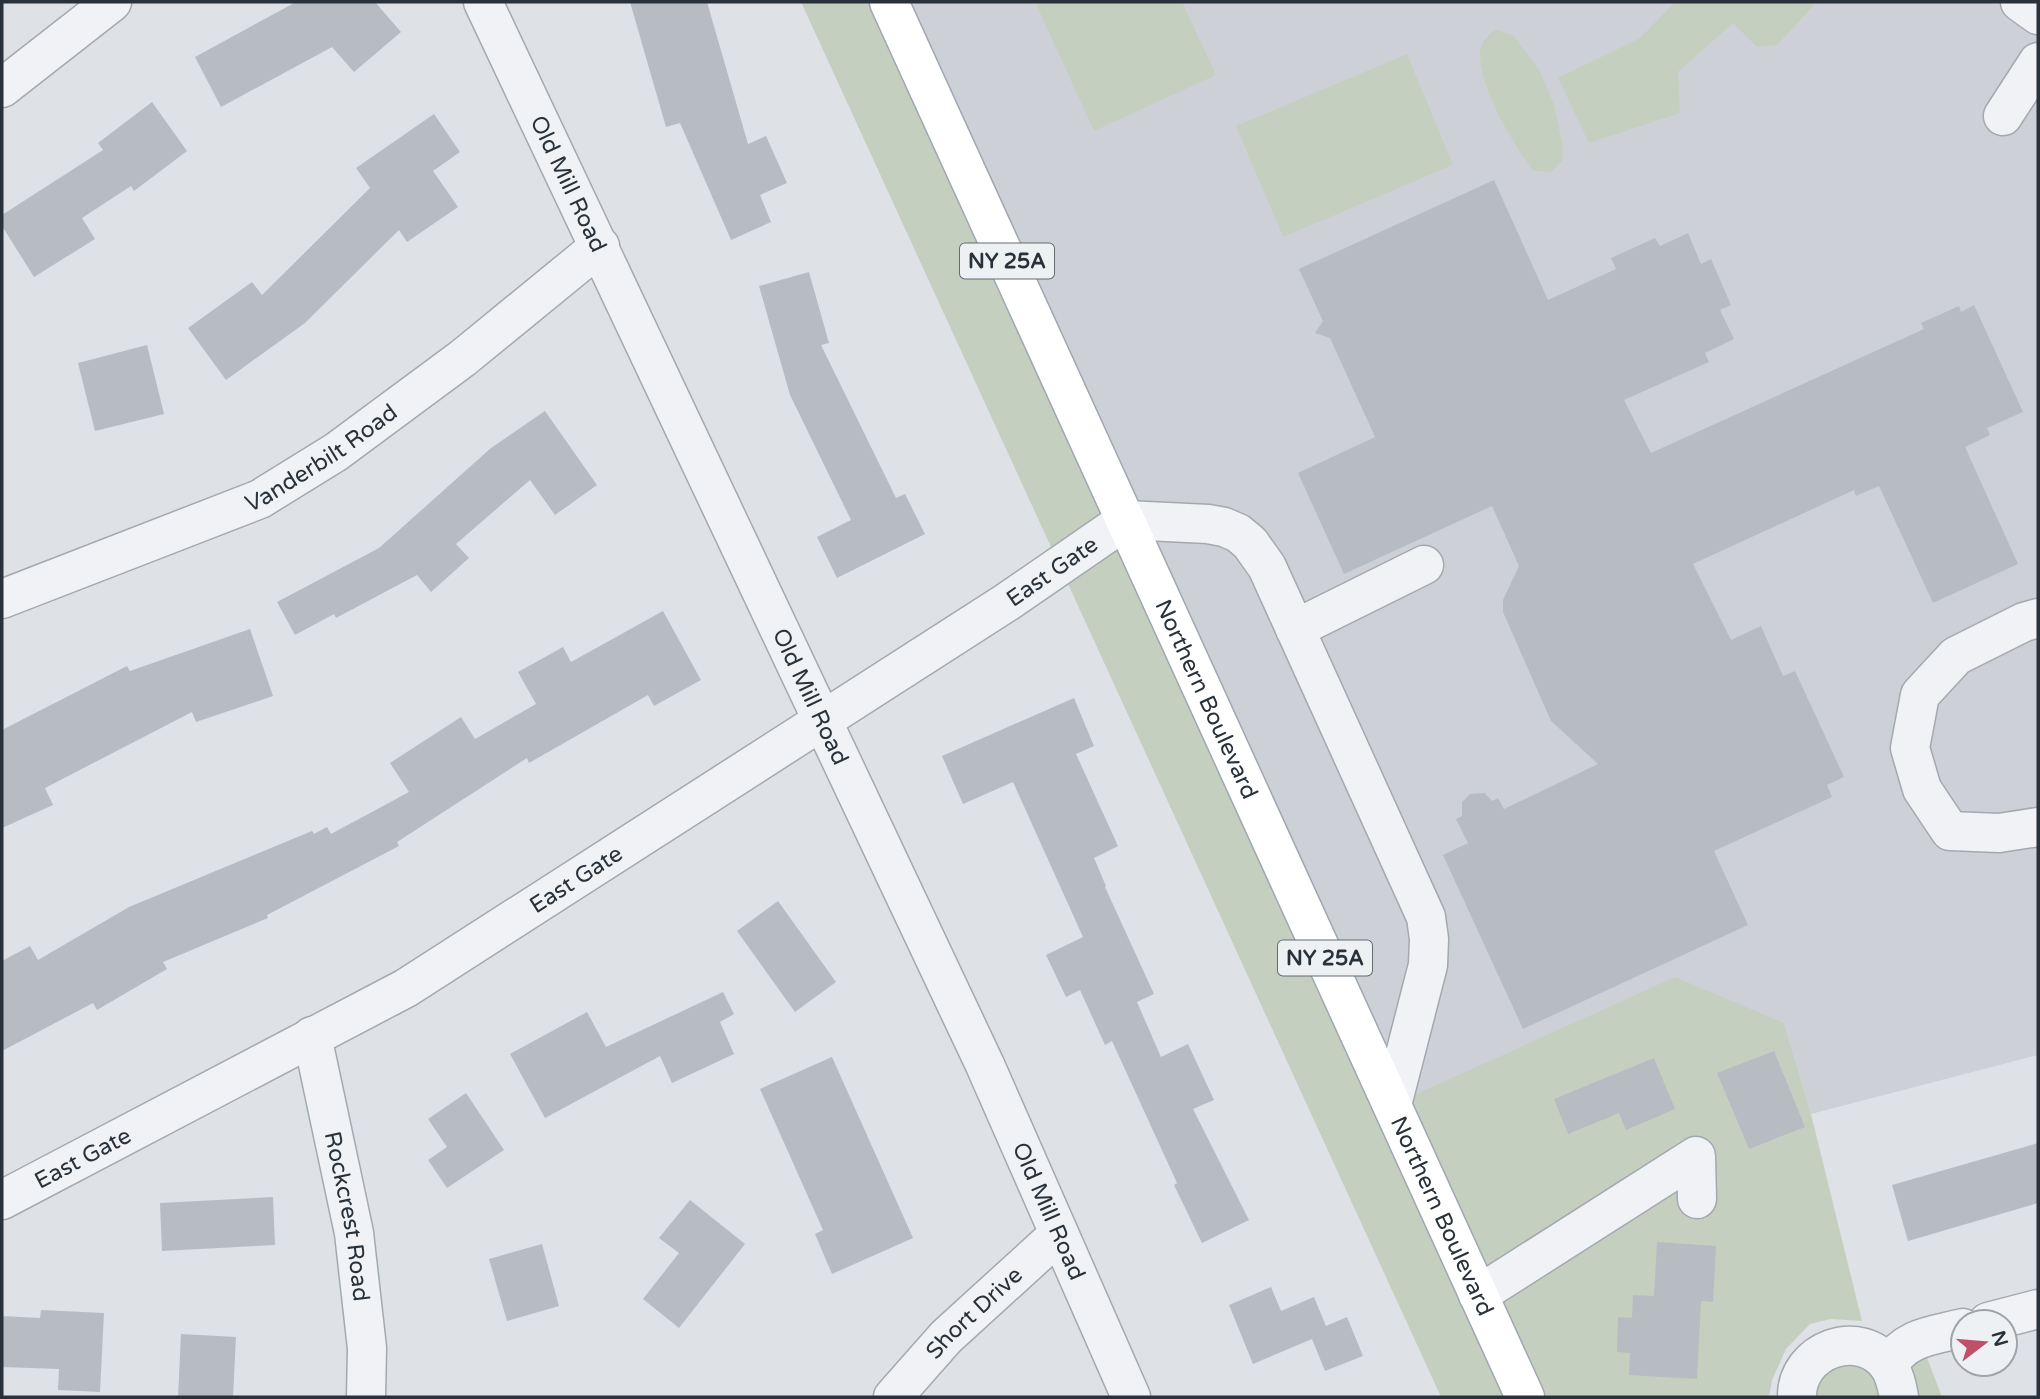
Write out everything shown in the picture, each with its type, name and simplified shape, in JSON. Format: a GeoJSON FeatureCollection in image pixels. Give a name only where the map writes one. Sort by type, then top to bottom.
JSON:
{"type":"FeatureCollection","features":[{"type":"Feature","properties":{"kind":"main road","name":"Northern Boulevard"},"geometry":{"type":"LineString","coordinates":[[889,2],[1525,1397]]}},
{"type":"Feature","properties":{"kind":"street"},"geometry":{"type":"LineString","coordinates":[[2,88],[111,2]]}},
{"type":"Feature","properties":{"kind":"street","name":"Old Mill Road"},"geometry":{"type":"LineString","coordinates":[[483,2],[985,1065],[1131,1397]]}},
{"type":"Feature","properties":{"kind":"street"},"geometry":{"type":"LineString","coordinates":[[2020,2],[2038,15]]}},
{"type":"Feature","properties":{"kind":"street"},"geometry":{"type":"LineString","coordinates":[[2003,116],[2038,62]]}},
{"type":"Feature","properties":{"kind":"street","name":"Vanderbilt Road"},"geometry":{"type":"LineString","coordinates":[[2,599],[260,499],[337,452],[463,358],[600,246]]}},
{"type":"Feature","properties":{"kind":"street"},"geometry":{"type":"LineString","coordinates":[[1126,520],[1208,524],[1238,533],[1250,543],[1267,567],[1296,629],[1426,917],[1428,965],[1392,1105]]}},
{"type":"Feature","properties":{"kind":"street","name":"East Gate"},"geometry":{"type":"LineString","coordinates":[[2,1200],[406,988],[1007,602],[1126,520]]}},
{"type":"Feature","properties":{"kind":"street"},"geometry":{"type":"LineString","coordinates":[[1296,629],[1424,565]]}},
{"type":"Feature","properties":{"kind":"street"},"geometry":{"type":"LineString","coordinates":[[2038,618],[2024,622],[1956,656],[1920,695],[1910,748],[1922,789],[1950,831],[1999,833],[2038,827]]}},
{"type":"Feature","properties":{"kind":"street","name":"Rockcrest Road"},"geometry":{"type":"LineString","coordinates":[[312,1036],[354,1233],[367,1348],[366,1397]]}},
{"type":"Feature","properties":{"kind":"street"},"geometry":{"type":"LineString","coordinates":[[1478,1295],[1696,1156],[1697,1199]]}},
{"type":"Feature","properties":{"kind":"street","name":"Short Drive"},"geometry":{"type":"LineString","coordinates":[[893,1397],[946,1336],[1059,1234]]}},
{"type":"Feature","properties":{"kind":"street"},"geometry":{"type":"LineString","coordinates":[[2019,1314],[2038,1309]]}},
{"type":"Feature","properties":{"kind":"street"},"geometry":{"type":"LineString","coordinates":[[1894,1381],[1896,1352],[1914,1341],[1949,1332]]}},
{"type":"Feature","properties":{"kind":"street"},"geometry":{"type":"LineString","coordinates":[[1797,1397],[1802,1374],[1811,1360],[1826,1350],[1842,1346],[1859,1346],[1875,1353],[1894,1381]]}},
{"type":"Feature","properties":{"kind":"shaded area"},"geometry":{"type":"Polygon","coordinates":[[[890,2],[2020,2],[2038,14],[2038,1055],[1811,1114],[1784,1023],[1392,1105],[890,2]]]}},
{"type":"Feature","properties":{"kind":"green space"},"geometry":{"type":"Polygon","coordinates":[[[801,2],[890,2],[1392,1105],[1675,977],[1784,1023],[1811,1114],[1862,1321],[1831,1319],[1810,1324],[1786,1349],[1772,1380],[1769,1397],[1441,1397],[801,2]]]}},
{"type":"Feature","properties":{"kind":"green space"},"geometry":{"type":"Polygon","coordinates":[[[1035,2],[1182,2],[1216,75],[1094,131],[1035,2]]]}},
{"type":"Feature","properties":{"kind":"green space"},"geometry":{"type":"Polygon","coordinates":[[[1675,2],[1817,2],[1777,45],[1757,47],[1733,23],[1678,72],[1680,113],[1589,143],[1558,78],[1640,38],[1675,2]]]}},
{"type":"Feature","properties":{"kind":"green space"},"geometry":{"type":"Polygon","coordinates":[[[1495,29],[1514,36],[1539,70],[1554,104],[1563,160],[1551,172],[1534,171],[1506,129],[1489,93],[1480,60],[1481,46],[1495,29]]]}},
{"type":"Feature","properties":{"kind":"green space"},"geometry":{"type":"Polygon","coordinates":[[[1407,54],[1453,165],[1283,237],[1236,126],[1407,54]]]}},
{"type":"Feature","properties":{"kind":"green space"},"geometry":{"type":"Polygon","coordinates":[[[1921,1342],[1942,1397],[1797,1397],[1802,1374],[1921,1342]]]}},
{"type":"Feature","properties":{"kind":"building"},"geometry":{"type":"Polygon","coordinates":[[[296,2],[375,2],[401,32],[354,72],[332,47],[221,107],[195,57],[296,2]]]}},
{"type":"Feature","properties":{"kind":"building"},"geometry":{"type":"Polygon","coordinates":[[[630,2],[707,2],[748,144],[766,136],[787,183],[760,195],[771,222],[731,240],[680,123],[666,127],[630,2]]]}},
{"type":"Feature","properties":{"kind":"building"},"geometry":{"type":"Polygon","coordinates":[[[152,102],[187,151],[134,191],[131,186],[82,218],[95,239],[34,277],[2,226],[2,215],[103,150],[98,143],[152,102]]]}},
{"type":"Feature","properties":{"kind":"building"},"geometry":{"type":"Polygon","coordinates":[[[434,114],[460,152],[433,171],[458,207],[407,242],[399,230],[305,323],[226,380],[188,328],[252,282],[262,295],[370,188],[356,168],[434,114]]]}},
{"type":"Feature","properties":{"kind":"building"},"geometry":{"type":"Polygon","coordinates":[[[1494,180],[1548,300],[1616,269],[1611,258],[1655,238],[1660,246],[1688,233],[1701,264],[1711,259],[1731,305],[1720,310],[1734,339],[1705,353],[1709,362],[1624,400],[1651,453],[1924,329],[1921,323],[1959,306],[1961,312],[1974,305],[2023,412],[1987,428],[1990,435],[1965,447],[2018,564],[1933,603],[1879,486],[1856,496],[1854,490],[1693,564],[1731,640],[1761,626],[1783,676],[1795,671],[1844,777],[1827,785],[1832,797],[1714,851],[1748,925],[1523,1029],[1443,855],[1468,843],[1456,819],[1462,816],[1462,802],[1470,794],[1485,793],[1492,801],[1498,798],[1504,809],[1598,764],[1551,721],[1503,612],[1503,600],[1519,566],[1492,506],[1344,574],[1298,473],[1375,437],[1330,338],[1315,333],[1323,321],[1299,269],[1494,180]]]}},
{"type":"Feature","properties":{"kind":"building"},"geometry":{"type":"Polygon","coordinates":[[[809,272],[829,343],[821,345],[896,498],[905,494],[925,534],[837,578],[817,537],[851,520],[790,395],[759,286],[809,272]]]}},
{"type":"Feature","properties":{"kind":"building"},"geometry":{"type":"Polygon","coordinates":[[[147,345],[164,414],[95,431],[78,363],[147,345]]]}},
{"type":"Feature","properties":{"kind":"building"},"geometry":{"type":"Polygon","coordinates":[[[545,411],[597,485],[555,515],[530,480],[456,544],[469,558],[431,592],[417,575],[336,618],[334,614],[295,635],[277,602],[379,548],[491,448],[545,411]]]}},
{"type":"Feature","properties":{"kind":"building"},"geometry":{"type":"Polygon","coordinates":[[[663,611],[701,680],[654,706],[648,695],[529,763],[527,758],[397,842],[399,846],[267,915],[268,918],[163,962],[167,969],[97,1010],[93,1003],[2,1051],[2,961],[30,946],[38,960],[129,907],[312,831],[314,834],[327,827],[331,834],[409,792],[390,763],[461,717],[475,739],[536,704],[518,672],[563,647],[571,662],[663,611]]]}},
{"type":"Feature","properties":{"kind":"building"},"geometry":{"type":"Polygon","coordinates":[[[250,629],[273,696],[196,722],[192,712],[45,788],[53,805],[2,828],[2,730],[127,666],[130,671],[250,629]]]}},
{"type":"Feature","properties":{"kind":"building"},"geometry":{"type":"Polygon","coordinates":[[[1074,698],[1094,746],[1076,754],[1118,846],[1094,858],[1154,994],[1137,1002],[1161,1057],[1188,1044],[1214,1100],[1193,1109],[1249,1220],[1202,1243],[1112,1041],[1105,1045],[1080,990],[1066,997],[1046,955],[1083,937],[1013,782],[963,804],[942,756],[1074,698]]]}},
{"type":"Feature","properties":{"kind":"building"},"geometry":{"type":"Polygon","coordinates":[[[778,901],[836,982],[795,1012],[737,931],[778,901]]]}},
{"type":"Feature","properties":{"kind":"building"},"geometry":{"type":"Polygon","coordinates":[[[723,992],[734,1014],[720,1022],[734,1054],[672,1083],[660,1056],[545,1118],[510,1054],[587,1012],[606,1047],[723,992]]]}},
{"type":"Feature","properties":{"kind":"building"},"geometry":{"type":"Polygon","coordinates":[[[1774,1051],[1805,1127],[1749,1149],[1717,1073],[1774,1051]]]}},
{"type":"Feature","properties":{"kind":"building"},"geometry":{"type":"Polygon","coordinates":[[[832,1057],[913,1238],[832,1274],[815,1234],[823,1230],[760,1089],[832,1057]]]}},
{"type":"Feature","properties":{"kind":"building"},"geometry":{"type":"Polygon","coordinates":[[[1654,1058],[1675,1109],[1626,1130],[1619,1113],[1568,1134],[1554,1099],[1654,1058]]]}},
{"type":"Feature","properties":{"kind":"building"},"geometry":{"type":"Polygon","coordinates":[[[466,1093],[504,1150],[447,1188],[428,1160],[447,1147],[428,1119],[466,1093]]]}},
{"type":"Feature","properties":{"kind":"building"},"geometry":{"type":"Polygon","coordinates":[[[2038,1143],[2038,1203],[1908,1241],[1892,1185],[2038,1143]]]}},
{"type":"Feature","properties":{"kind":"building"},"geometry":{"type":"Polygon","coordinates":[[[273,1197],[275,1245],[162,1251],[160,1203],[273,1197]]]}},
{"type":"Feature","properties":{"kind":"building"},"geometry":{"type":"Polygon","coordinates":[[[690,1200],[745,1244],[679,1328],[643,1299],[679,1253],[659,1238],[690,1200]]]}},
{"type":"Feature","properties":{"kind":"building"},"geometry":{"type":"Polygon","coordinates":[[[1657,1242],[1716,1246],[1713,1302],[1701,1301],[1697,1379],[1629,1375],[1630,1353],[1617,1352],[1618,1317],[1632,1318],[1633,1295],[1654,1296],[1657,1242]]]}},
{"type":"Feature","properties":{"kind":"building"},"geometry":{"type":"Polygon","coordinates":[[[542,1244],[559,1306],[507,1321],[489,1259],[542,1244]]]}},
{"type":"Feature","properties":{"kind":"building"},"geometry":{"type":"Polygon","coordinates":[[[1271,1287],[1281,1311],[1314,1297],[1326,1326],[1347,1317],[1363,1356],[1325,1371],[1312,1339],[1253,1364],[1229,1305],[1271,1287]]]}},
{"type":"Feature","properties":{"kind":"building"},"geometry":{"type":"Polygon","coordinates":[[[41,1310],[104,1313],[100,1392],[58,1390],[59,1369],[2,1367],[2,1316],[40,1318],[41,1310]]]}},
{"type":"Feature","properties":{"kind":"building"},"geometry":{"type":"Polygon","coordinates":[[[181,1334],[236,1337],[233,1397],[178,1397],[181,1334]]]}}]}
